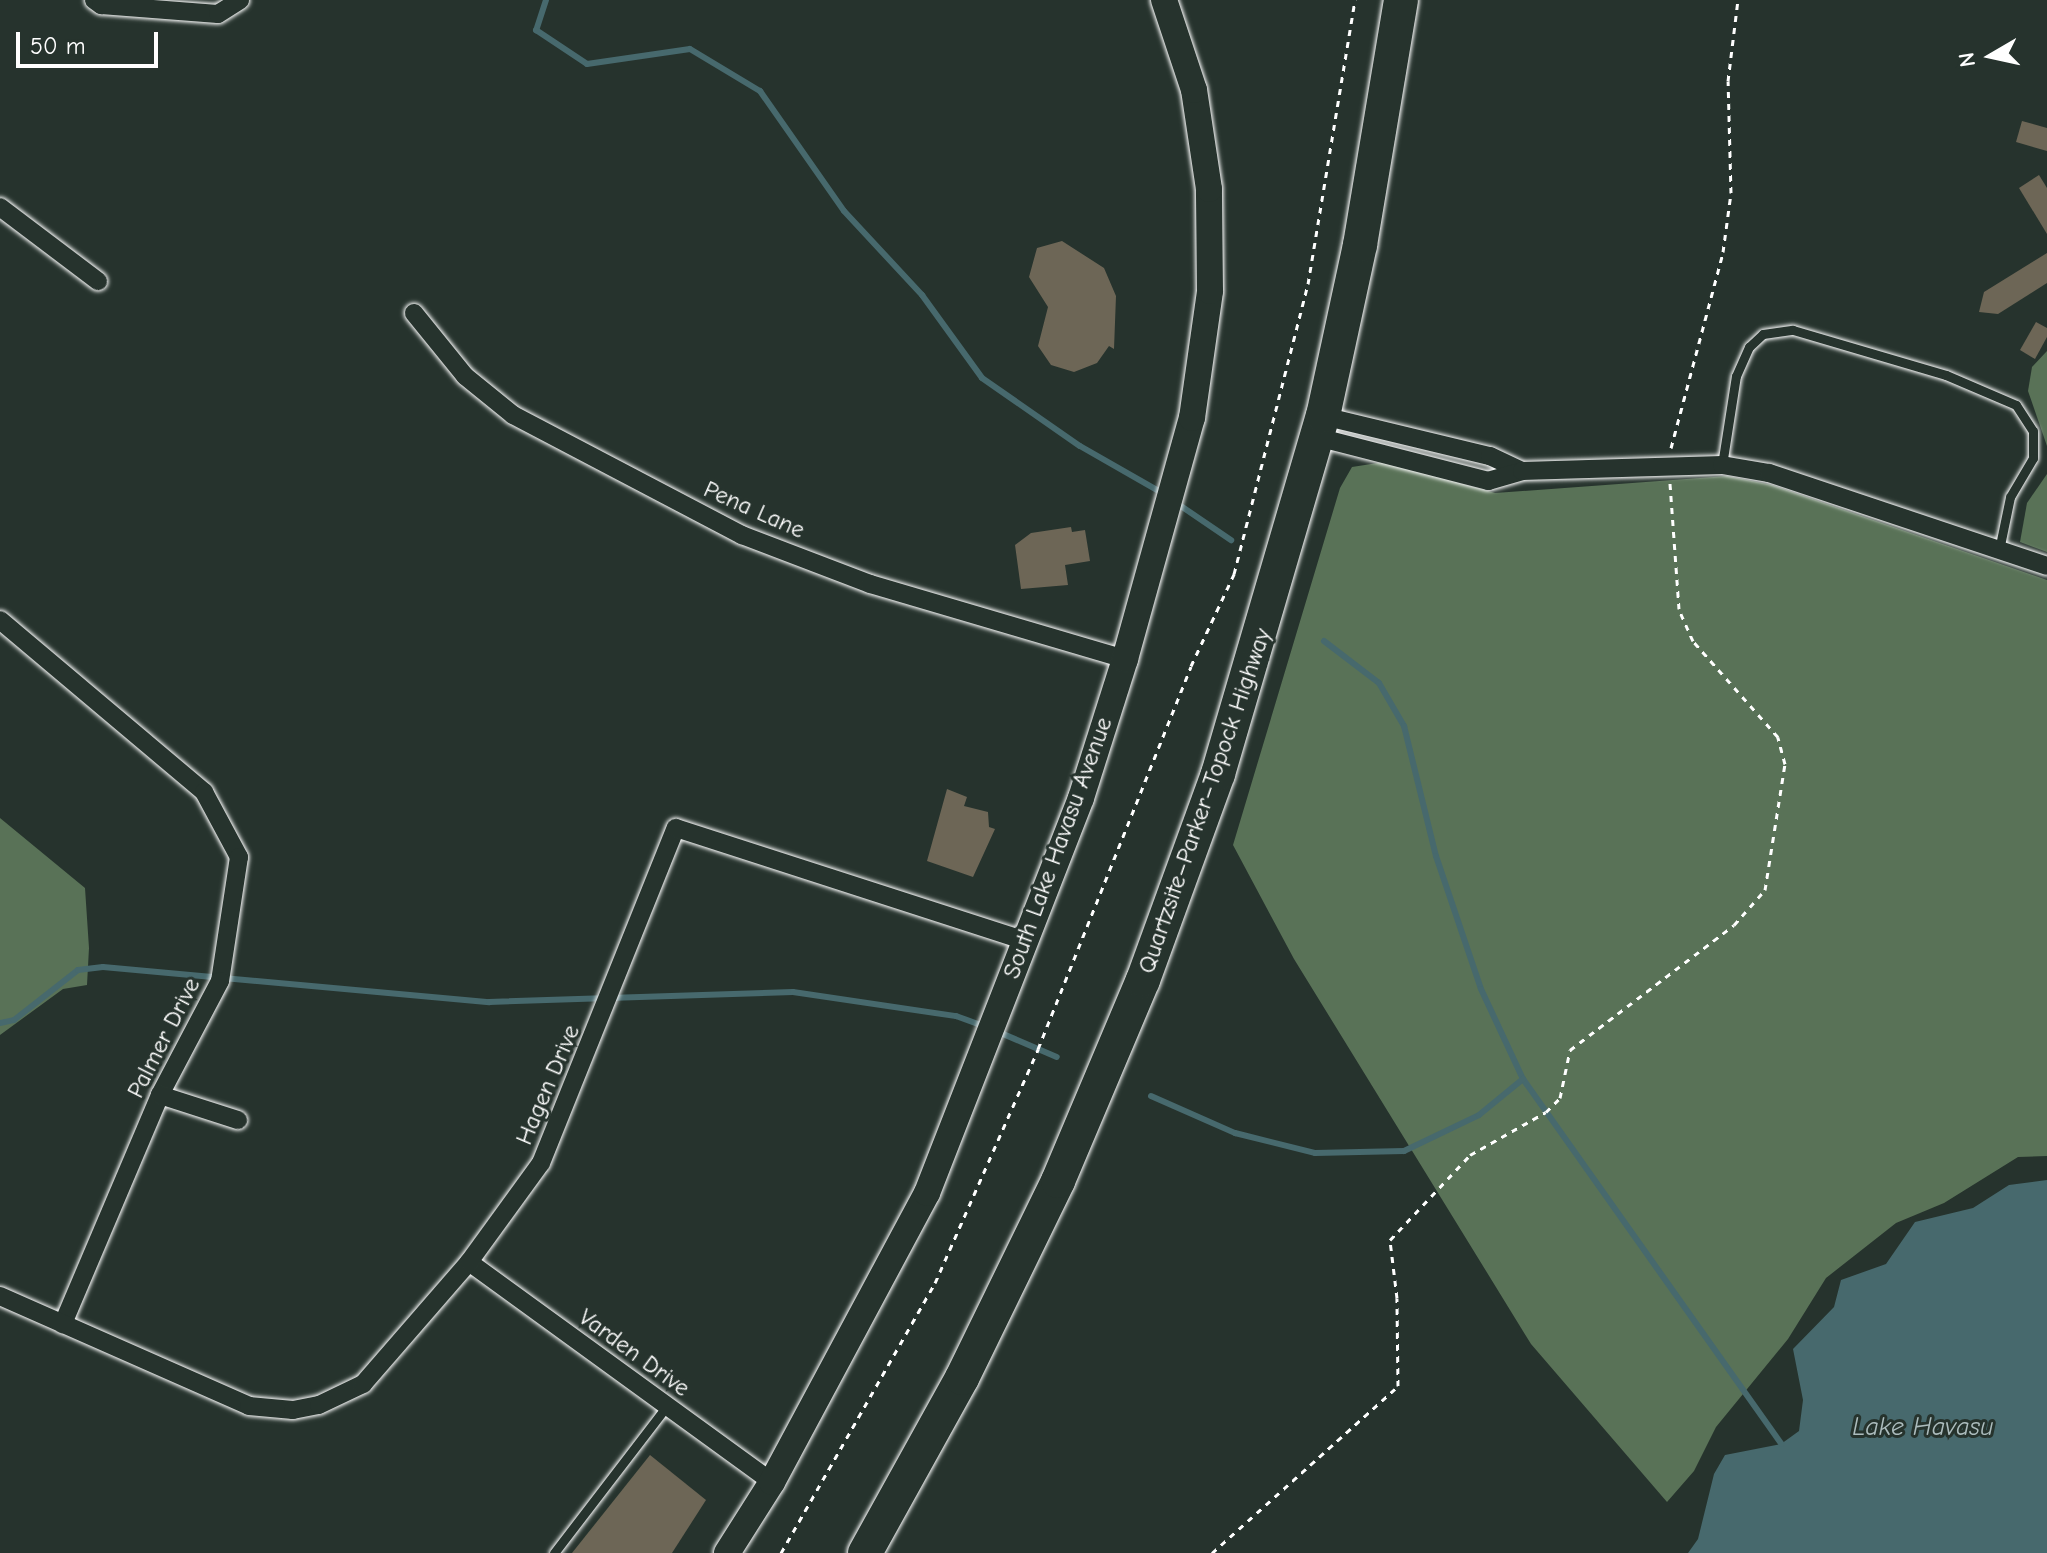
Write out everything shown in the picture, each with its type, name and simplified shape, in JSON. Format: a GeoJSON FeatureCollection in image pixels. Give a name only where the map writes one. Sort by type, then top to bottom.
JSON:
{"type":"FeatureCollection","features":[{"type":"Feature","properties":{"kind":"highway","name":"Quartzsite–Parker–Topock Highway"},"geometry":{"type":"LineString","coordinates":[[865,1553],[1011,1280],[1143,980],[1252,670],[1320,427],[1366,215],[1401,0]]}},
{"type":"Feature","properties":{"kind":"main road","name":"South Lake Havasu Avenue"},"geometry":{"type":"LineString","coordinates":[[727,1553],[772,1482],[927,1193],[1081,798],[1125,659],[1192,418],[1210,291],[1209,189],[1194,90],[1164,0]]}},
{"type":"Feature","properties":{"kind":"street"},"geometry":{"type":"LineString","coordinates":[[94,0],[101,5],[218,14],[240,0]]}},
{"type":"Feature","properties":{"kind":"street"},"geometry":{"type":"LineString","coordinates":[[0,207],[98,281]]}},
{"type":"Feature","properties":{"kind":"street","name":"Pena Lane"},"geometry":{"type":"LineString","coordinates":[[414,313],[465,376],[513,415],[742,535],[870,584],[1125,659]]}},
{"type":"Feature","properties":{"kind":"street"},"geometry":{"type":"LineString","coordinates":[[1320,427],[1490,456],[1522,471],[1669,464],[1722,465],[1769,473],[2047,566]]}},
{"type":"Feature","properties":{"kind":"street","name":"Palmer Drive"},"geometry":{"type":"LineString","coordinates":[[0,620],[204,792],[239,857],[220,981],[160,1095],[63,1324]]}},
{"type":"Feature","properties":{"kind":"street","name":"Hagen Drive"},"geometry":{"type":"LineString","coordinates":[[0,1296],[249,1406],[293,1410],[319,1405],[363,1384],[469,1262],[541,1163],[560,1125],[676,828],[1026,941]]}},
{"type":"Feature","properties":{"kind":"street"},"geometry":{"type":"LineString","coordinates":[[160,1095],[238,1120]]}},
{"type":"Feature","properties":{"kind":"street","name":"Varden Drive"},"geometry":{"type":"LineString","coordinates":[[469,1262],[772,1482]]}},
{"type":"Feature","properties":{"kind":"lane"},"geometry":{"type":"LineString","coordinates":[[1722,465],[1736,376],[1749,347],[1763,334],[1793,330],[1946,375],[2016,405],[2033,431],[2033,458],[2010,497],[1999,550]]}},
{"type":"Feature","properties":{"kind":"lane"},"geometry":{"type":"LineString","coordinates":[[554,1553],[667,1406]]}},
{"type":"Feature","properties":{"kind":"path"},"geometry":{"type":"LineString","coordinates":[[781,1553],[935,1283],[1038,1049],[1191,666],[1234,574],[1308,284],[1355,0]]}},
{"type":"Feature","properties":{"kind":"path"},"geometry":{"type":"LineString","coordinates":[[1212,1553],[1398,1386],[1397,1298],[1390,1240],[1470,1155],[1546,1112],[1560,1098],[1570,1050],[1734,925],[1765,890],[1785,764],[1778,737],[1693,641],[1679,609],[1669,464],[1727,222],[1731,193],[1728,81],[1738,0]]}},
{"type":"Feature","properties":{"kind":"green space"},"geometry":{"type":"Polygon","coordinates":[[[2047,351],[2047,446],[2028,391],[2032,367],[2047,351]]]}},
{"type":"Feature","properties":{"kind":"green space"},"geometry":{"type":"Polygon","coordinates":[[[1384,462],[1495,493],[1727,476],[1772,485],[2047,580],[2047,1156],[2018,1157],[1944,1203],[1896,1223],[1826,1278],[1788,1339],[1716,1427],[1694,1471],[1667,1502],[1531,1344],[1294,959],[1233,845],[1340,488],[1352,467],[1384,462]]]}},
{"type":"Feature","properties":{"kind":"green space"},"geometry":{"type":"Polygon","coordinates":[[[2047,474],[2047,552],[2020,542],[2027,503],[2047,474]]]}},
{"type":"Feature","properties":{"kind":"green space"},"geometry":{"type":"Polygon","coordinates":[[[0,818],[85,888],[89,948],[87,985],[63,989],[0,1035],[0,818]]]}},
{"type":"Feature","properties":{"kind":"water","name":"Lake Havasu"},"geometry":{"type":"Polygon","coordinates":[[[2047,1180],[2047,1553],[1688,1553],[1698,1539],[1714,1474],[1725,1455],[1781,1444],[1799,1431],[1803,1400],[1793,1349],[1834,1307],[1841,1280],[1886,1264],[1915,1222],[1973,1208],[2009,1185],[2047,1180]]]}},
{"type":"Feature","properties":{"kind":"building"},"geometry":{"type":"Polygon","coordinates":[[[2022,121],[2047,128],[2047,151],[2016,142],[2022,121]]]}},
{"type":"Feature","properties":{"kind":"building"},"geometry":{"type":"Polygon","coordinates":[[[2039,175],[2047,188],[2047,234],[2019,188],[2039,175]]]}},
{"type":"Feature","properties":{"kind":"building"},"geometry":{"type":"Polygon","coordinates":[[[1062,241],[1104,268],[1116,296],[1114,349],[1109,346],[1097,363],[1074,372],[1051,365],[1038,346],[1048,307],[1029,277],[1037,248],[1062,241]]]}},
{"type":"Feature","properties":{"kind":"building"},"geometry":{"type":"Polygon","coordinates":[[[2047,253],[2047,283],[1998,314],[1979,312],[1984,292],[2047,253]]]}},
{"type":"Feature","properties":{"kind":"building"},"geometry":{"type":"Polygon","coordinates":[[[2036,322],[2047,328],[2047,337],[2035,359],[2020,350],[2036,322]]]}},
{"type":"Feature","properties":{"kind":"building"},"geometry":{"type":"Polygon","coordinates":[[[1071,527],[1072,532],[1085,530],[1090,561],[1065,565],[1068,585],[1021,589],[1015,545],[1031,533],[1071,527]]]}},
{"type":"Feature","properties":{"kind":"building"},"geometry":{"type":"Polygon","coordinates":[[[947,789],[967,797],[964,806],[988,812],[989,827],[995,829],[973,877],[927,861],[947,789]]]}},
{"type":"Feature","properties":{"kind":"building"},"geometry":{"type":"Polygon","coordinates":[[[650,1455],[706,1500],[672,1553],[572,1553],[650,1455]]]}},
{"type":"Feature","properties":{"kind":"waterway"},"geometry":{"type":"LineString","coordinates":[[546,0],[536,30],[587,64],[690,49],[760,91],[844,211],[922,295],[982,378],[1080,446],[1162,493]]}},
{"type":"Feature","properties":{"kind":"waterway"},"geometry":{"type":"LineString","coordinates":[[1175,502],[1231,540]]}},
{"type":"Feature","properties":{"kind":"waterway"},"geometry":{"type":"LineString","coordinates":[[1324,641],[1379,683],[1404,726],[1436,856],[1481,989],[1523,1079],[1781,1444]]}},
{"type":"Feature","properties":{"kind":"waterway"},"geometry":{"type":"LineString","coordinates":[[0,1023],[14,1020],[78,970],[103,967],[489,1002],[793,992],[956,1016],[986,1027]]}},
{"type":"Feature","properties":{"kind":"waterway"},"geometry":{"type":"LineString","coordinates":[[996,1031],[1057,1057]]}},
{"type":"Feature","properties":{"kind":"waterway"},"geometry":{"type":"LineString","coordinates":[[1151,1096],[1235,1133],[1315,1153],[1404,1151],[1479,1115],[1523,1079]]}}]}
